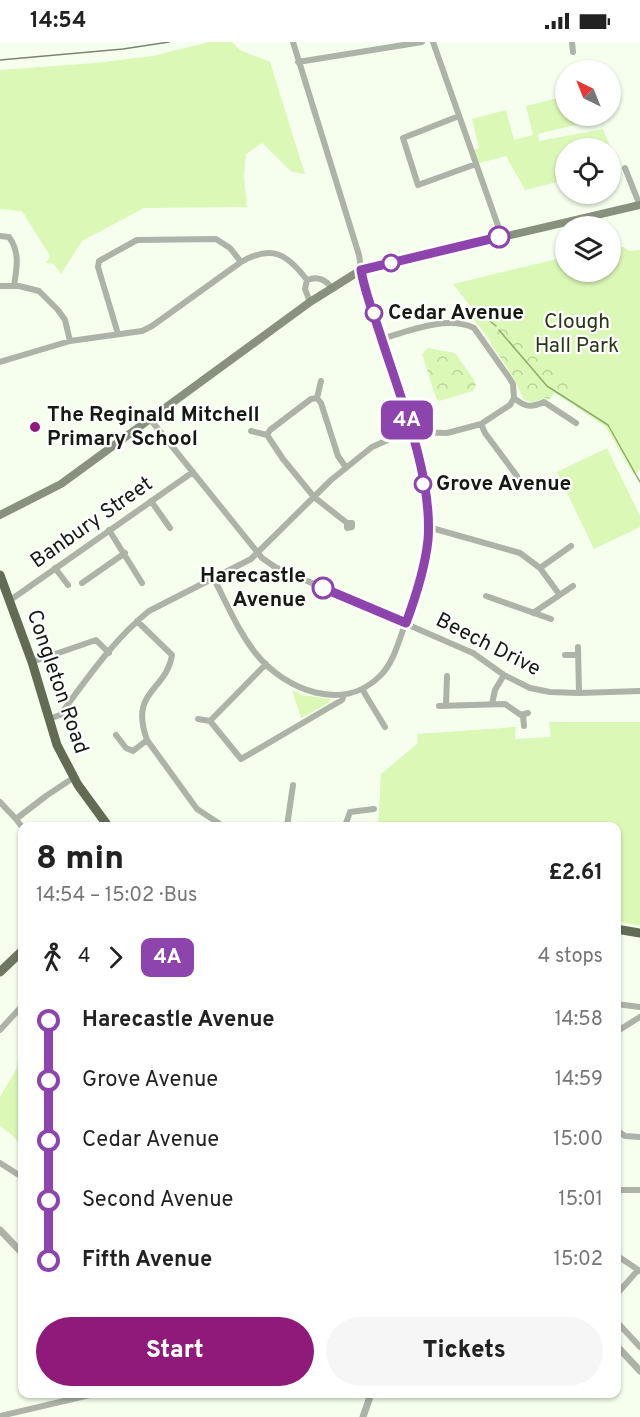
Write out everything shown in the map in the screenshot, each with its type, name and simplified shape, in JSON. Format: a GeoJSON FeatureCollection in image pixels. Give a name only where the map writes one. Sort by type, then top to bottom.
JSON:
{"type":"FeatureCollection","features":[{"type":"Feature","properties":{"kind":"highway","name":"Congleton Road"},"geometry":{"type":"LineString","coordinates":[[0,575],[32,662],[57,745],[74,778],[105,822]]}},
{"type":"Feature","properties":{"kind":"highway"},"geometry":{"type":"LineString","coordinates":[[621,929],[640,933]]}},
{"type":"Feature","properties":{"kind":"main road"},"geometry":{"type":"LineString","coordinates":[[0,515],[61,484],[331,287],[361,270],[640,205]]}},
{"type":"Feature","properties":{"kind":"main road"},"geometry":{"type":"LineString","coordinates":[[0,972],[18,955]]}},
{"type":"Feature","properties":{"kind":"street"},"geometry":{"type":"LineString","coordinates":[[214,579],[245,637],[266,664],[283,679],[299,688],[326,695],[344,695],[362,689],[375,680],[388,666],[421,579],[426,552],[428,527],[422,477],[411,432],[293,42]]}},
{"type":"Feature","properties":{"kind":"street"},"geometry":{"type":"LineString","coordinates":[[298,62],[422,42]]}},
{"type":"Feature","properties":{"kind":"street"},"geometry":{"type":"LineString","coordinates":[[433,42],[502,237]]}},
{"type":"Feature","properties":{"kind":"street"},"geometry":{"type":"LineString","coordinates":[[572,42],[573,52]]}},
{"type":"Feature","properties":{"kind":"street"},"geometry":{"type":"LineString","coordinates":[[459,116],[403,138],[418,185],[476,164]]}},
{"type":"Feature","properties":{"kind":"street"},"geometry":{"type":"LineString","coordinates":[[625,168],[640,205]]}},
{"type":"Feature","properties":{"kind":"street"},"geometry":{"type":"LineString","coordinates":[[0,236],[9,237],[15,246],[17,263],[14,286]]}},
{"type":"Feature","properties":{"kind":"street"},"geometry":{"type":"LineString","coordinates":[[118,334],[98,267],[99,261],[112,253],[137,240],[216,239],[230,248],[241,262]]}},
{"type":"Feature","properties":{"kind":"street"},"geometry":{"type":"LineString","coordinates":[[0,362],[70,341],[142,331],[252,256],[273,253],[289,260],[307,280]]}},
{"type":"Feature","properties":{"kind":"street"},"geometry":{"type":"LineString","coordinates":[[307,280],[317,278],[325,281],[331,287]]}},
{"type":"Feature","properties":{"kind":"street"},"geometry":{"type":"LineString","coordinates":[[307,280],[305,294],[310,302]]}},
{"type":"Feature","properties":{"kind":"street"},"geometry":{"type":"LineString","coordinates":[[0,286],[39,291],[65,320],[70,341]]}},
{"type":"Feature","properties":{"kind":"street"},"geometry":{"type":"LineString","coordinates":[[49,719],[60,716],[137,621],[149,611],[258,554],[345,466],[372,447],[386,439],[411,432],[447,433],[482,424],[510,405],[514,398],[513,384],[474,328],[459,323],[426,326],[382,339]]}},
{"type":"Feature","properties":{"kind":"street"},"geometry":{"type":"LineString","coordinates":[[317,398],[321,381]]}},
{"type":"Feature","properties":{"kind":"street"},"geometry":{"type":"LineString","coordinates":[[317,398],[321,403],[338,456],[345,466]]}},
{"type":"Feature","properties":{"kind":"street"},"geometry":{"type":"LineString","coordinates":[[267,435],[270,430],[311,399],[317,398]]}},
{"type":"Feature","properties":{"kind":"street"},"geometry":{"type":"LineString","coordinates":[[514,398],[523,406],[530,407],[544,402],[576,423]]}},
{"type":"Feature","properties":{"kind":"street","name":"Beech Drive"},"geometry":{"type":"LineString","coordinates":[[150,419],[258,554],[275,567],[473,654],[504,675],[530,688],[550,692],[579,693],[640,691]]}},
{"type":"Feature","properties":{"kind":"street"},"geometry":{"type":"LineString","coordinates":[[482,424],[485,433],[517,476]]}},
{"type":"Feature","properties":{"kind":"street"},"geometry":{"type":"LineString","coordinates":[[251,431],[267,435],[278,453],[314,497],[347,523]]}},
{"type":"Feature","properties":{"kind":"street","name":"Banbury Street"},"geometry":{"type":"LineString","coordinates":[[9,601],[193,472]]}},
{"type":"Feature","properties":{"kind":"street"},"geometry":{"type":"LineString","coordinates":[[152,501],[170,528]]}},
{"type":"Feature","properties":{"kind":"street"},"geometry":{"type":"LineString","coordinates":[[428,527],[520,553],[540,568],[559,594]]}},
{"type":"Feature","properties":{"kind":"street"},"geometry":{"type":"LineString","coordinates":[[109,530],[142,583]]}},
{"type":"Feature","properties":{"kind":"street"},"geometry":{"type":"LineString","coordinates":[[540,568],[571,546]]}},
{"type":"Feature","properties":{"kind":"street"},"geometry":{"type":"LineString","coordinates":[[82,583],[124,554]]}},
{"type":"Feature","properties":{"kind":"street"},"geometry":{"type":"LineString","coordinates":[[55,568],[68,585]]}},
{"type":"Feature","properties":{"kind":"street"},"geometry":{"type":"LineString","coordinates":[[533,614],[573,586]]}},
{"type":"Feature","properties":{"kind":"street"},"geometry":{"type":"LineString","coordinates":[[486,596],[551,619]]}},
{"type":"Feature","properties":{"kind":"street"},"geometry":{"type":"LineString","coordinates":[[137,621],[172,655],[170,666],[148,695],[141,712],[147,740],[197,809],[217,822]]}},
{"type":"Feature","properties":{"kind":"street"},"geometry":{"type":"LineString","coordinates":[[32,662],[96,640],[109,653]]}},
{"type":"Feature","properties":{"kind":"street"},"geometry":{"type":"LineString","coordinates":[[578,647],[579,693]]}},
{"type":"Feature","properties":{"kind":"street"},"geometry":{"type":"LineString","coordinates":[[565,656],[578,655]]}},
{"type":"Feature","properties":{"kind":"street"},"geometry":{"type":"LineString","coordinates":[[210,721],[266,664]]}},
{"type":"Feature","properties":{"kind":"street"},"geometry":{"type":"LineString","coordinates":[[492,704],[495,690],[504,675]]}},
{"type":"Feature","properties":{"kind":"street"},"geometry":{"type":"LineString","coordinates":[[447,676],[443,706],[508,705],[516,713],[525,714],[524,726]]}},
{"type":"Feature","properties":{"kind":"street"},"geometry":{"type":"LineString","coordinates":[[362,689],[385,727]]}},
{"type":"Feature","properties":{"kind":"street"},"geometry":{"type":"LineString","coordinates":[[198,719],[210,721],[241,759],[330,708],[342,700],[344,695]]}},
{"type":"Feature","properties":{"kind":"street"},"geometry":{"type":"LineString","coordinates":[[116,735],[126,748],[133,751],[147,740]]}},
{"type":"Feature","properties":{"kind":"street"},"geometry":{"type":"LineString","coordinates":[[16,819],[74,778]]}},
{"type":"Feature","properties":{"kind":"street"},"geometry":{"type":"LineString","coordinates":[[288,822],[293,785]]}},
{"type":"Feature","properties":{"kind":"street"},"geometry":{"type":"LineString","coordinates":[[0,802],[18,822]]}},
{"type":"Feature","properties":{"kind":"street"},"geometry":{"type":"LineString","coordinates":[[346,822],[350,812],[371,811]]}},
{"type":"Feature","properties":{"kind":"street"},"geometry":{"type":"LineString","coordinates":[[621,1005],[640,1007]]}},
{"type":"Feature","properties":{"kind":"street"},"geometry":{"type":"LineString","coordinates":[[0,1030],[18,1010]]}},
{"type":"Feature","properties":{"kind":"street"},"geometry":{"type":"LineString","coordinates":[[621,1029],[640,1017]]}},
{"type":"Feature","properties":{"kind":"street"},"geometry":{"type":"LineString","coordinates":[[621,1133],[625,1136],[640,1137]]}},
{"type":"Feature","properties":{"kind":"street"},"geometry":{"type":"LineString","coordinates":[[0,1162],[18,1174]]}},
{"type":"Feature","properties":{"kind":"street"},"geometry":{"type":"LineString","coordinates":[[621,1190],[640,1190]]}},
{"type":"Feature","properties":{"kind":"street"},"geometry":{"type":"LineString","coordinates":[[0,1230],[18,1249]]}},
{"type":"Feature","properties":{"kind":"street"},"geometry":{"type":"LineString","coordinates":[[621,1258],[639,1271],[621,1290]]}},
{"type":"Feature","properties":{"kind":"street"},"geometry":{"type":"LineString","coordinates":[[621,1326],[640,1347]]}},
{"type":"Feature","properties":{"kind":"street"},"geometry":{"type":"LineString","coordinates":[[621,1350],[640,1371]]}},
{"type":"Feature","properties":{"kind":"street"},"geometry":{"type":"LineString","coordinates":[[0,1416],[77,1398]]}},
{"type":"Feature","properties":{"kind":"street"},"geometry":{"type":"LineString","coordinates":[[363,1417],[370,1398]]}},
{"type":"Feature","properties":{"kind":"green space"},"geometry":{"type":"Polygon","coordinates":[[[209,42],[232,42],[240,50],[270,62],[305,174],[292,172],[262,143],[246,154],[244,176],[247,207],[144,208],[82,241],[61,274],[54,264],[46,263],[50,256],[22,211],[0,209],[0,70],[153,56],[209,42]]]}},
{"type":"Feature","properties":{"kind":"green space"},"geometry":{"type":"Polygon","coordinates":[[[555,99],[555,126],[571,126],[538,134],[539,141],[555,138],[555,182],[525,190],[506,156],[476,164],[471,151],[479,148],[472,119],[506,110],[514,140],[533,135],[526,106],[555,99]]]}},
{"type":"Feature","properties":{"kind":"green space"},"geometry":{"type":"Polygon","coordinates":[[[603,129],[607,138],[555,138],[603,129]]]}},
{"type":"Feature","properties":{"kind":"green space","name":"Clough Hall Park"},"geometry":{"type":"Polygon","coordinates":[[[621,247],[629,251],[640,250],[640,470],[634,475],[606,427],[555,393],[548,400],[545,398],[533,402],[524,400],[499,353],[466,312],[471,307],[453,284],[555,259],[555,282],[621,282],[621,247]]]}},
{"type":"Feature","properties":{"kind":"green space"},"geometry":{"type":"Polygon","coordinates":[[[518,326],[523,342],[539,356],[552,359],[567,380],[572,393],[565,400],[555,393],[548,400],[545,398],[533,402],[524,400],[516,381],[490,342],[496,330],[518,326]]]}},
{"type":"Feature","properties":{"kind":"green space"},"geometry":{"type":"Polygon","coordinates":[[[428,348],[455,353],[474,380],[476,386],[473,391],[439,401],[436,398],[422,354],[428,348]]]}},
{"type":"Feature","properties":{"kind":"green space"},"geometry":{"type":"Polygon","coordinates":[[[607,448],[640,516],[640,527],[594,549],[557,472],[607,448]]]}},
{"type":"Feature","properties":{"kind":"green space"},"geometry":{"type":"Polygon","coordinates":[[[292,690],[302,695],[330,699],[330,702],[301,718],[292,690]]]}},
{"type":"Feature","properties":{"kind":"green space"},"geometry":{"type":"Polygon","coordinates":[[[549,722],[640,722],[640,926],[621,922],[621,822],[378,822],[381,774],[418,743],[417,734],[516,727],[515,739],[551,737],[549,722]]]}},
{"type":"Feature","properties":{"kind":"green space"},"geometry":{"type":"Polygon","coordinates":[[[18,1056],[18,1142],[0,1126],[0,1097],[17,1068],[18,1056]]]}},
{"type":"Feature","properties":{"kind":"waterway"},"geometry":{"type":"LineString","coordinates":[[475,309],[496,326]]}},
{"type":"Feature","properties":{"kind":"waterway"},"geometry":{"type":"LineString","coordinates":[[499,330],[547,386],[608,425],[640,482]]}},
{"type":"Feature","properties":{"kind":"railway"},"geometry":{"type":"LineString","coordinates":[[0,60],[123,49],[169,42]]}},
{"type":"Feature","properties":{"kind":"bus line","name":"4A"},"geometry":{"type":"LineString","coordinates":[[323,588],[406,623],[421,579],[428,537],[422,477],[411,432],[361,270],[499,237]]}},
{"type":"Feature","properties":{"kind":"place","name":"Cedar Avenue"},"geometry":{"type":"Point","coordinates":[374,313]}},
{"type":"Feature","properties":{"kind":"place","name":"The Reginald Mitchell Primary School"},"geometry":{"type":"Point","coordinates":[35,427]}},
{"type":"Feature","properties":{"kind":"place","name":"Grove Avenue"},"geometry":{"type":"Point","coordinates":[423,484]}},
{"type":"Feature","properties":{"kind":"place","name":"Harecastle Avenue"},"geometry":{"type":"Point","coordinates":[323,588]}}]}
